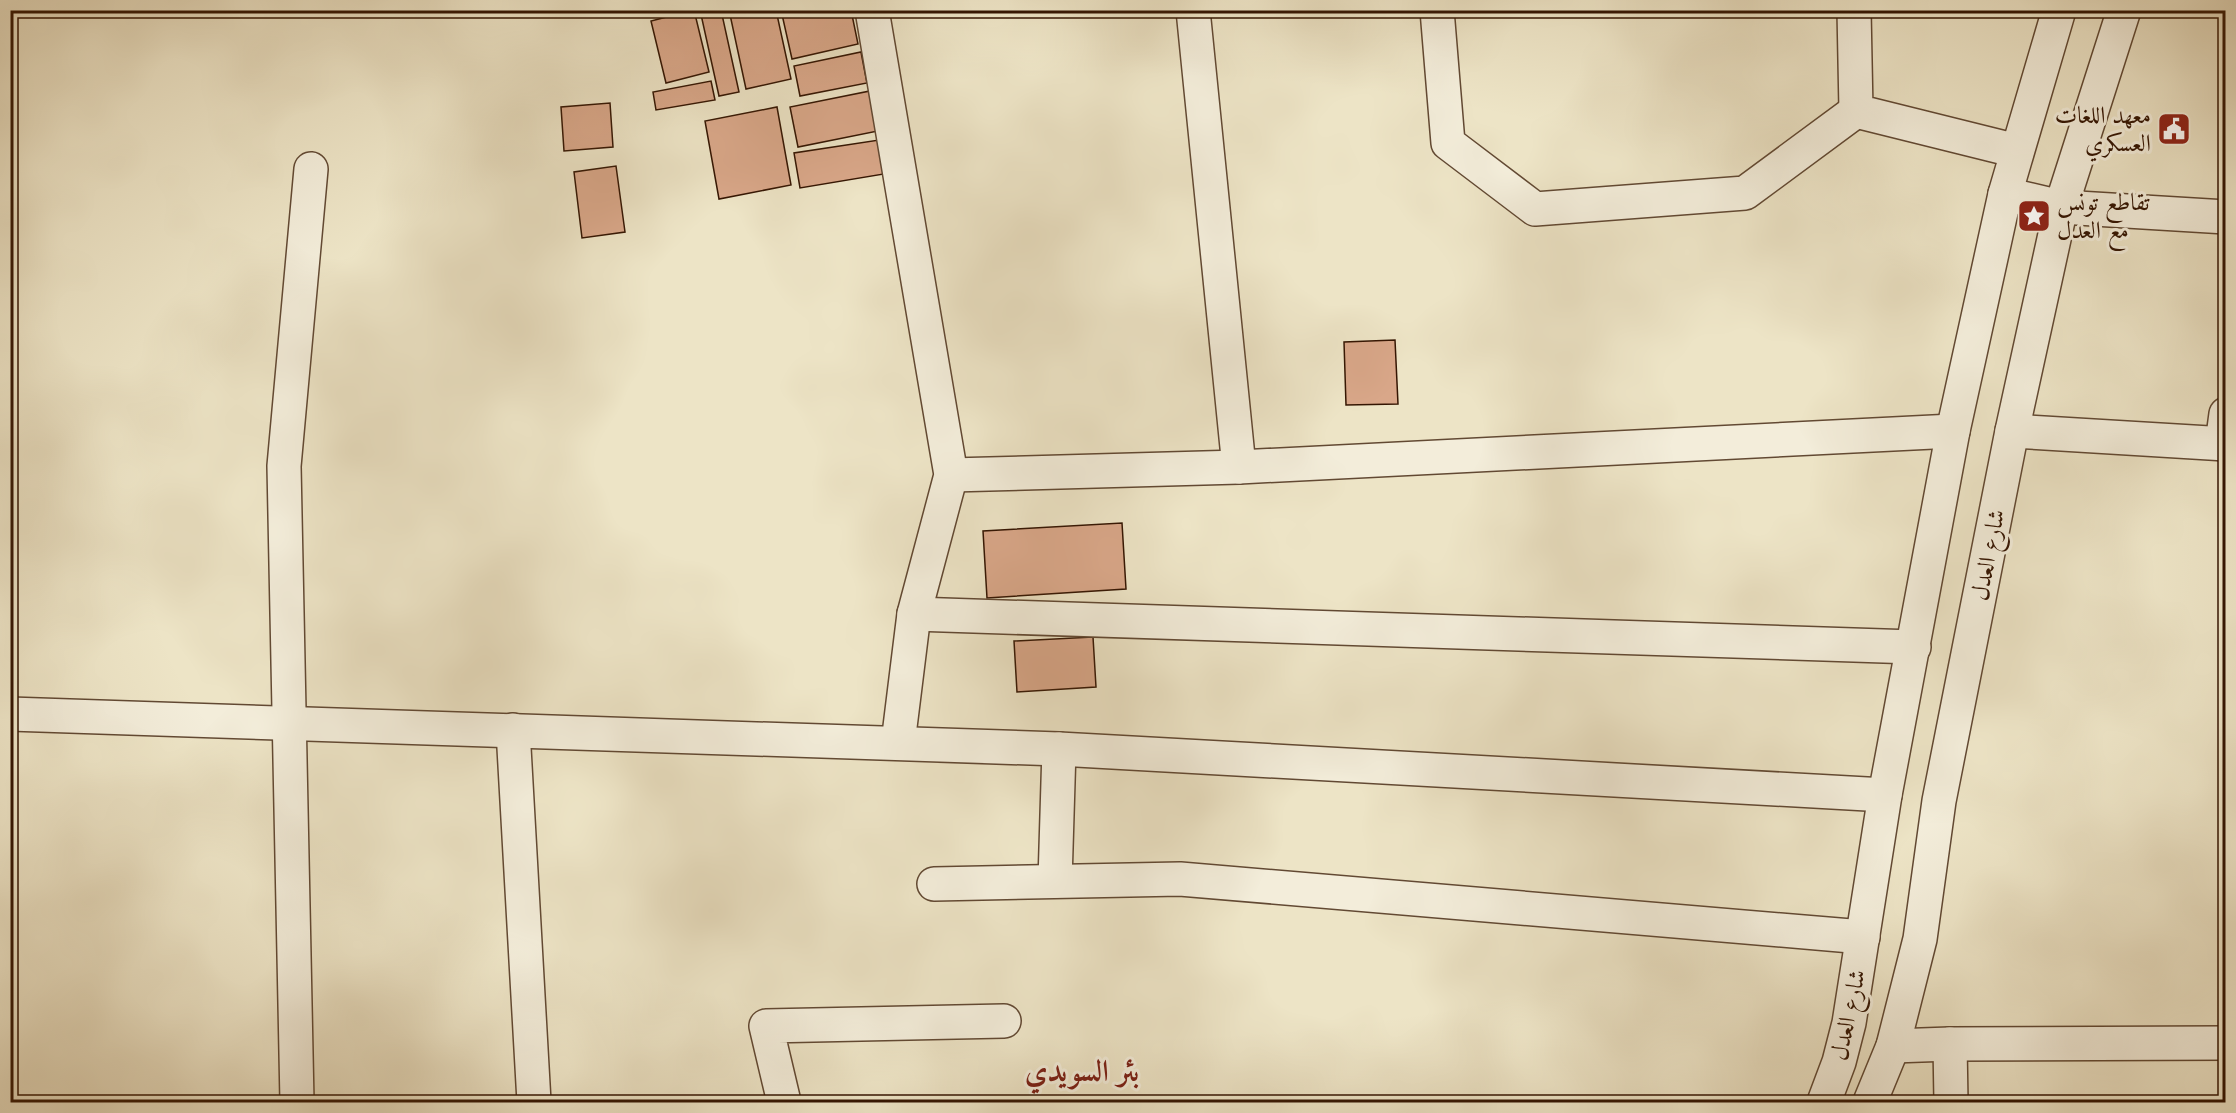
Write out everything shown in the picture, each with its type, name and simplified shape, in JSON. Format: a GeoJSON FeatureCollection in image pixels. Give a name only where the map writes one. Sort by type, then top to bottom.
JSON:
{"type":"FeatureCollection","features":[{"type":"Feature","properties":{"kind":"street"},"geometry":{"type":"LineString","coordinates":[[872,10],[951,475],[914,614],[898,743]]}},
{"type":"Feature","properties":{"kind":"street"},"geometry":{"type":"LineString","coordinates":[[1193,10],[1239,467]]}},
{"type":"Feature","properties":{"kind":"street"},"geometry":{"type":"LineString","coordinates":[[1437,10],[1448,143],[1535,209],[1745,193],[1856,111]]}},
{"type":"Feature","properties":{"kind":"street"},"geometry":{"type":"LineString","coordinates":[[1854,10],[1856,111]]}},
{"type":"Feature","properties":{"kind":"street","name":"شارع العدل"},"geometry":{"type":"LineString","coordinates":[[1824,1102],[1839,1062],[1849,1023],[1885,795],[1953,431],[2005,194],[2059,10]]}},
{"type":"Feature","properties":{"kind":"street","name":"شارع العدل"},"geometry":{"type":"LineString","coordinates":[[1870,1102],[1893,1046],[1920,939],[1939,801],[2012,432],[2061,207],[2124,10]]}},
{"type":"Feature","properties":{"kind":"street"},"geometry":{"type":"LineString","coordinates":[[1856,111],[2017,151]]}},
{"type":"Feature","properties":{"kind":"street"},"geometry":{"type":"LineString","coordinates":[[297,1102],[284,466],[311,168]]}},
{"type":"Feature","properties":{"kind":"street"},"geometry":{"type":"LineString","coordinates":[[2005,194],[2061,207],[2226,217]]}},
{"type":"Feature","properties":{"kind":"street"},"geometry":{"type":"LineString","coordinates":[[951,475],[1239,467],[1953,431]]}},
{"type":"Feature","properties":{"kind":"street"},"geometry":{"type":"LineString","coordinates":[[2012,432],[2224,434]]}},
{"type":"Feature","properties":{"kind":"street"},"geometry":{"type":"LineString","coordinates":[[914,614],[1914,647]]}},
{"type":"Feature","properties":{"kind":"street"},"geometry":{"type":"LineString","coordinates":[[10,714],[1059,749],[1885,795]]}},
{"type":"Feature","properties":{"kind":"street"},"geometry":{"type":"LineString","coordinates":[[513,730],[534,1102]]}},
{"type":"Feature","properties":{"kind":"street"},"geometry":{"type":"LineString","coordinates":[[1055,881],[1059,749]]}},
{"type":"Feature","properties":{"kind":"street"},"geometry":{"type":"LineString","coordinates":[[934,884],[1180,879],[1863,937]]}},
{"type":"Feature","properties":{"kind":"street"},"geometry":{"type":"LineString","coordinates":[[784,1102],[766,1026],[1004,1021]]}},
{"type":"Feature","properties":{"kind":"street"},"geometry":{"type":"LineString","coordinates":[[1893,1046],[2226,1043]]}},
{"type":"Feature","properties":{"kind":"street"},"geometry":{"type":"LineString","coordinates":[[1950,1044],[1951,1102]]}},
{"type":"Feature","properties":{"kind":"building"},"geometry":{"type":"Polygon","coordinates":[[[694,10],[709,72],[666,83],[651,21],[694,10]]]}},
{"type":"Feature","properties":{"kind":"building"},"geometry":{"type":"Polygon","coordinates":[[[700,10],[721,10],[739,92],[719,96],[700,10]]]}},
{"type":"Feature","properties":{"kind":"building"},"geometry":{"type":"Polygon","coordinates":[[[729,10],[776,10],[791,79],[746,89],[729,10]]]}},
{"type":"Feature","properties":{"kind":"building"},"geometry":{"type":"Polygon","coordinates":[[[781,10],[851,10],[858,44],[792,59],[781,10]]]}},
{"type":"Feature","properties":{"kind":"building"},"geometry":{"type":"Polygon","coordinates":[[[861,52],[867,83],[800,96],[794,66],[861,52]]]}},
{"type":"Feature","properties":{"kind":"building"},"geometry":{"type":"Polygon","coordinates":[[[711,81],[715,100],[656,110],[653,92],[711,81]]]}},
{"type":"Feature","properties":{"kind":"building"},"geometry":{"type":"Polygon","coordinates":[[[870,91],[878,131],[798,147],[790,107],[870,91]]]}},
{"type":"Feature","properties":{"kind":"building"},"geometry":{"type":"Polygon","coordinates":[[[610,103],[613,147],[564,151],[561,107],[610,103]]]}},
{"type":"Feature","properties":{"kind":"building"},"geometry":{"type":"Polygon","coordinates":[[[777,107],[791,185],[719,199],[705,121],[777,107]]]}},
{"type":"Feature","properties":{"kind":"building"},"geometry":{"type":"Polygon","coordinates":[[[879,140],[884,174],[800,188],[794,153],[879,140]]]}},
{"type":"Feature","properties":{"kind":"building"},"geometry":{"type":"Polygon","coordinates":[[[616,166],[625,232],[582,238],[574,172],[616,166]]]}},
{"type":"Feature","properties":{"kind":"building"},"geometry":{"type":"Polygon","coordinates":[[[1395,340],[1398,404],[1346,405],[1344,342],[1395,340]]]}},
{"type":"Feature","properties":{"kind":"building"},"geometry":{"type":"Polygon","coordinates":[[[1122,523],[1126,589],[987,598],[983,531],[1122,523]]]}},
{"type":"Feature","properties":{"kind":"building"},"geometry":{"type":"Polygon","coordinates":[[[1093,637],[1096,687],[1017,692],[1014,641],[1093,637]]]}},
{"type":"Feature","properties":{"kind":"place","name":"معهد اللغات العسكري"},"geometry":{"type":"Point","coordinates":[2174,129]}},
{"type":"Feature","properties":{"kind":"place","name":"تقاطع تونس مع العدل"},"geometry":{"type":"Point","coordinates":[2034,216]}},
{"type":"Feature","properties":{"kind":"district","name":"بئر السويدي"},"geometry":{"type":"Point","coordinates":[1082,1071]}}]}
